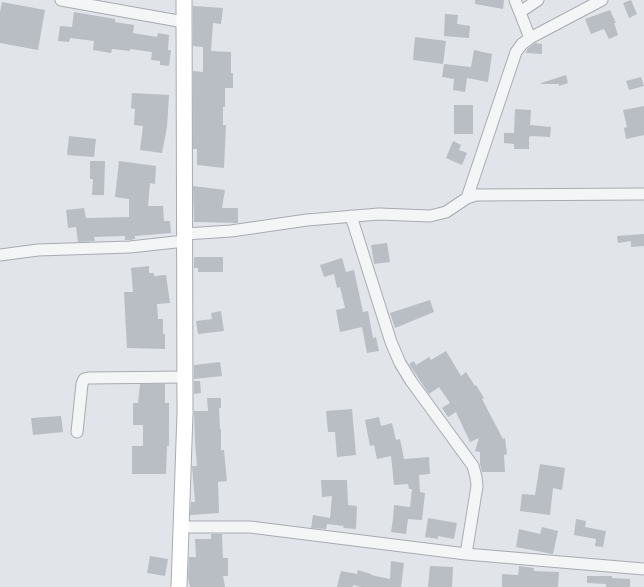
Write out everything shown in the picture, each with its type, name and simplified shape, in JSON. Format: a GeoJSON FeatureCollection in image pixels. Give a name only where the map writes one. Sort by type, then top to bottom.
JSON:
{"type":"FeatureCollection","features":[{"type":"Feature","properties":{"kind":"street"},"geometry":{"type":"LineString","coordinates":[[61,0],[184,22]]}},
{"type":"Feature","properties":{"kind":"street"},"geometry":{"type":"LineString","coordinates":[[179,587],[185,413],[184,0]]}},
{"type":"Feature","properties":{"kind":"street"},"geometry":{"type":"LineString","coordinates":[[515,0],[530,38]]}},
{"type":"Feature","properties":{"kind":"street"},"geometry":{"type":"LineString","coordinates":[[520,12],[538,0]]}},
{"type":"Feature","properties":{"kind":"street"},"geometry":{"type":"LineString","coordinates":[[467,198],[516,52],[522,44],[530,38],[602,0]]}},
{"type":"Feature","properties":{"kind":"street"},"geometry":{"type":"LineString","coordinates":[[0,254],[38,250],[130,247],[307,220],[351,216],[379,214],[430,216],[446,212],[467,198],[476,195],[644,194]]}},
{"type":"Feature","properties":{"kind":"street"},"geometry":{"type":"LineString","coordinates":[[351,216],[391,342],[400,363],[411,381],[468,457],[473,466],[477,486],[476,501],[466,554]]}},
{"type":"Feature","properties":{"kind":"street"},"geometry":{"type":"LineString","coordinates":[[77,432],[82,384],[84,379],[185,377]]}},
{"type":"Feature","properties":{"kind":"street"},"geometry":{"type":"LineString","coordinates":[[180,526],[250,527],[466,554],[644,569]]}},
{"type":"Feature","properties":{"kind":"building"},"geometry":{"type":"Polygon","coordinates":[[[475,0],[504,0],[503,9],[475,4],[475,0]]]}},
{"type":"Feature","properties":{"kind":"building"},"geometry":{"type":"Polygon","coordinates":[[[631,0],[637,14],[629,18],[623,3],[631,0]]]}},
{"type":"Feature","properties":{"kind":"building"},"geometry":{"type":"Polygon","coordinates":[[[2,2],[45,10],[38,50],[0,43],[0,12],[2,2]]]}},
{"type":"Feature","properties":{"kind":"building"},"geometry":{"type":"Polygon","coordinates":[[[193,6],[223,8],[221,24],[213,23],[211,51],[231,52],[233,88],[225,88],[225,107],[223,107],[223,125],[226,125],[224,168],[197,165],[197,149],[193,149],[193,71],[203,72],[203,47],[193,46],[193,6]]]}},
{"type":"Feature","properties":{"kind":"building"},"geometry":{"type":"Polygon","coordinates":[[[610,10],[616,23],[614,23],[618,35],[609,39],[604,29],[591,34],[585,19],[610,10]]]}},
{"type":"Feature","properties":{"kind":"building"},"geometry":{"type":"Polygon","coordinates":[[[74,12],[115,19],[115,22],[134,25],[133,33],[157,37],[158,33],[169,35],[168,50],[171,50],[169,66],[160,65],[160,61],[151,60],[152,52],[130,49],[130,51],[112,49],[111,53],[93,50],[94,41],[70,38],[69,42],[58,41],[60,26],[72,27],[74,12]]]}},
{"type":"Feature","properties":{"kind":"building"},"geometry":{"type":"Polygon","coordinates":[[[445,14],[458,15],[457,24],[470,26],[469,38],[444,36],[445,14]]]}},
{"type":"Feature","properties":{"kind":"building"},"geometry":{"type":"Polygon","coordinates":[[[415,37],[446,41],[443,64],[413,60],[415,37]]]}},
{"type":"Feature","properties":{"kind":"building"},"geometry":{"type":"Polygon","coordinates":[[[535,43],[542,44],[542,54],[526,53],[527,49],[535,43]]]}},
{"type":"Feature","properties":{"kind":"building"},"geometry":{"type":"Polygon","coordinates":[[[474,50],[492,54],[488,82],[467,78],[465,92],[453,90],[454,79],[442,77],[444,64],[471,67],[474,50]]]}},
{"type":"Feature","properties":{"kind":"building"},"geometry":{"type":"Polygon","coordinates":[[[566,75],[568,83],[559,86],[559,84],[541,84],[541,83],[566,75]]]}},
{"type":"Feature","properties":{"kind":"building"},"geometry":{"type":"Polygon","coordinates":[[[641,77],[644,86],[629,90],[626,81],[641,77]]]}},
{"type":"Feature","properties":{"kind":"building"},"geometry":{"type":"Polygon","coordinates":[[[132,93],[169,95],[167,127],[162,153],[140,150],[143,126],[134,125],[135,109],[131,108],[132,93]]]}},
{"type":"Feature","properties":{"kind":"building"},"geometry":{"type":"Polygon","coordinates":[[[454,105],[473,105],[473,134],[454,134],[454,105]]]}},
{"type":"Feature","properties":{"kind":"building"},"geometry":{"type":"Polygon","coordinates":[[[644,106],[644,135],[626,139],[624,128],[627,127],[623,110],[644,106]]]}},
{"type":"Feature","properties":{"kind":"building"},"geometry":{"type":"Polygon","coordinates":[[[515,109],[531,110],[530,125],[551,127],[550,137],[529,137],[529,149],[514,149],[514,144],[504,143],[504,133],[514,133],[515,109]]]}},
{"type":"Feature","properties":{"kind":"building"},"geometry":{"type":"Polygon","coordinates":[[[69,136],[96,139],[94,157],[67,155],[69,136]]]}},
{"type":"Feature","properties":{"kind":"building"},"geometry":{"type":"Polygon","coordinates":[[[453,141],[461,145],[459,150],[467,153],[462,165],[446,158],[453,141]]]}},
{"type":"Feature","properties":{"kind":"building"},"geometry":{"type":"Polygon","coordinates":[[[90,161],[105,161],[104,195],[92,195],[93,179],[90,179],[90,161]]]}},
{"type":"Feature","properties":{"kind":"building"},"geometry":{"type":"Polygon","coordinates":[[[119,161],[156,166],[155,184],[150,183],[148,206],[163,206],[164,221],[170,221],[171,233],[135,236],[135,239],[130,240],[125,240],[125,236],[94,237],[95,241],[78,242],[76,227],[68,228],[66,210],[84,208],[86,218],[129,217],[129,199],[115,197],[119,161]]]}},
{"type":"Feature","properties":{"kind":"building"},"geometry":{"type":"Polygon","coordinates":[[[193,186],[225,190],[222,208],[238,208],[238,223],[194,222],[193,186]]]}},
{"type":"Feature","properties":{"kind":"building"},"geometry":{"type":"Polygon","coordinates":[[[644,234],[644,246],[631,247],[631,241],[618,243],[617,236],[644,234]]]}},
{"type":"Feature","properties":{"kind":"building"},"geometry":{"type":"Polygon","coordinates":[[[387,243],[390,262],[374,264],[371,245],[387,243]]]}},
{"type":"Feature","properties":{"kind":"building"},"geometry":{"type":"Polygon","coordinates":[[[194,257],[223,257],[223,272],[198,272],[198,268],[194,268],[194,257]]]}},
{"type":"Feature","properties":{"kind":"building"},"geometry":{"type":"Polygon","coordinates":[[[342,258],[346,272],[354,270],[363,312],[368,311],[373,338],[376,337],[379,351],[367,353],[362,327],[340,332],[336,310],[345,308],[340,287],[337,288],[334,274],[324,277],[320,265],[342,258]]]}},
{"type":"Feature","properties":{"kind":"building"},"geometry":{"type":"Polygon","coordinates":[[[149,266],[149,273],[154,273],[154,276],[166,275],[170,303],[157,304],[158,319],[163,319],[165,349],[127,348],[124,292],[133,292],[131,268],[149,266]]]}},
{"type":"Feature","properties":{"kind":"building"},"geometry":{"type":"Polygon","coordinates":[[[430,300],[434,312],[395,328],[390,313],[430,300]]]}},
{"type":"Feature","properties":{"kind":"building"},"geometry":{"type":"Polygon","coordinates":[[[221,311],[224,331],[198,334],[196,321],[212,319],[211,313],[221,311]]]}},
{"type":"Feature","properties":{"kind":"building"},"geometry":{"type":"Polygon","coordinates":[[[446,351],[461,376],[466,372],[475,386],[476,385],[484,398],[482,399],[503,439],[505,438],[507,454],[504,455],[505,472],[482,472],[480,452],[475,451],[479,438],[470,442],[456,412],[448,417],[442,408],[450,403],[439,387],[429,394],[409,364],[414,361],[416,365],[429,357],[431,360],[446,351]]]}},
{"type":"Feature","properties":{"kind":"building"},"geometry":{"type":"Polygon","coordinates":[[[220,362],[222,376],[194,379],[194,365],[220,362]]]}},
{"type":"Feature","properties":{"kind":"building"},"geometry":{"type":"Polygon","coordinates":[[[194,381],[200,381],[201,393],[194,394],[194,381]]]}},
{"type":"Feature","properties":{"kind":"building"},"geometry":{"type":"Polygon","coordinates":[[[140,384],[165,384],[165,403],[169,403],[169,446],[167,446],[166,474],[132,474],[132,446],[143,446],[143,425],[133,425],[133,403],[138,403],[140,384]]]}},
{"type":"Feature","properties":{"kind":"building"},"geometry":{"type":"Polygon","coordinates":[[[207,398],[221,398],[221,408],[219,408],[221,450],[224,450],[227,481],[218,482],[219,513],[190,515],[191,502],[195,502],[192,466],[197,466],[194,411],[208,411],[207,398]]]}},
{"type":"Feature","properties":{"kind":"building"},"geometry":{"type":"Polygon","coordinates":[[[352,409],[356,455],[337,457],[335,432],[328,432],[326,411],[352,409]]]}},
{"type":"Feature","properties":{"kind":"building"},"geometry":{"type":"Polygon","coordinates":[[[61,416],[63,432],[33,435],[31,418],[61,416]]]}},
{"type":"Feature","properties":{"kind":"building"},"geometry":{"type":"Polygon","coordinates":[[[379,417],[381,426],[392,423],[396,440],[400,439],[404,459],[429,457],[430,474],[419,475],[420,492],[425,493],[422,520],[408,519],[406,534],[391,532],[394,505],[410,507],[412,489],[409,489],[408,484],[394,485],[391,456],[377,459],[374,445],[370,446],[365,420],[379,417]]]}},
{"type":"Feature","properties":{"kind":"building"},"geometry":{"type":"Polygon","coordinates":[[[540,464],[565,468],[562,490],[553,488],[550,515],[520,511],[522,494],[535,495],[540,464]]]}},
{"type":"Feature","properties":{"kind":"building"},"geometry":{"type":"Polygon","coordinates":[[[321,480],[347,480],[348,505],[357,506],[356,529],[343,528],[344,526],[327,524],[326,529],[311,528],[313,515],[330,518],[332,496],[322,497],[321,480]]]}},
{"type":"Feature","properties":{"kind":"building"},"geometry":{"type":"Polygon","coordinates":[[[428,518],[457,523],[454,539],[438,536],[438,539],[425,537],[428,518]]]}},
{"type":"Feature","properties":{"kind":"building"},"geometry":{"type":"Polygon","coordinates":[[[576,519],[586,521],[585,527],[606,531],[603,547],[595,546],[596,539],[574,535],[576,519]]]}},
{"type":"Feature","properties":{"kind":"building"},"geometry":{"type":"Polygon","coordinates":[[[542,527],[558,531],[553,554],[516,547],[519,529],[540,534],[542,527]]]}},
{"type":"Feature","properties":{"kind":"building"},"geometry":{"type":"Polygon","coordinates":[[[211,534],[222,534],[223,558],[228,558],[228,576],[223,576],[225,587],[190,587],[188,577],[189,557],[196,557],[195,539],[211,539],[211,534]]]}},
{"type":"Feature","properties":{"kind":"building"},"geometry":{"type":"Polygon","coordinates":[[[150,556],[168,559],[165,576],[147,573],[150,556]]]}},
{"type":"Feature","properties":{"kind":"building"},"geometry":{"type":"Polygon","coordinates":[[[391,561],[404,563],[401,587],[361,587],[353,585],[353,587],[337,587],[341,571],[357,574],[358,570],[371,575],[390,579],[391,561]]]}},
{"type":"Feature","properties":{"kind":"building"},"geometry":{"type":"Polygon","coordinates":[[[430,566],[453,567],[452,587],[428,587],[430,566]]]}},
{"type":"Feature","properties":{"kind":"building"},"geometry":{"type":"Polygon","coordinates":[[[519,566],[534,568],[534,571],[559,572],[558,587],[502,587],[502,574],[518,575],[519,566]]]}},
{"type":"Feature","properties":{"kind":"building"},"geometry":{"type":"Polygon","coordinates":[[[587,576],[612,576],[612,578],[630,579],[630,587],[606,587],[606,584],[587,583],[587,576]]]}}]}
